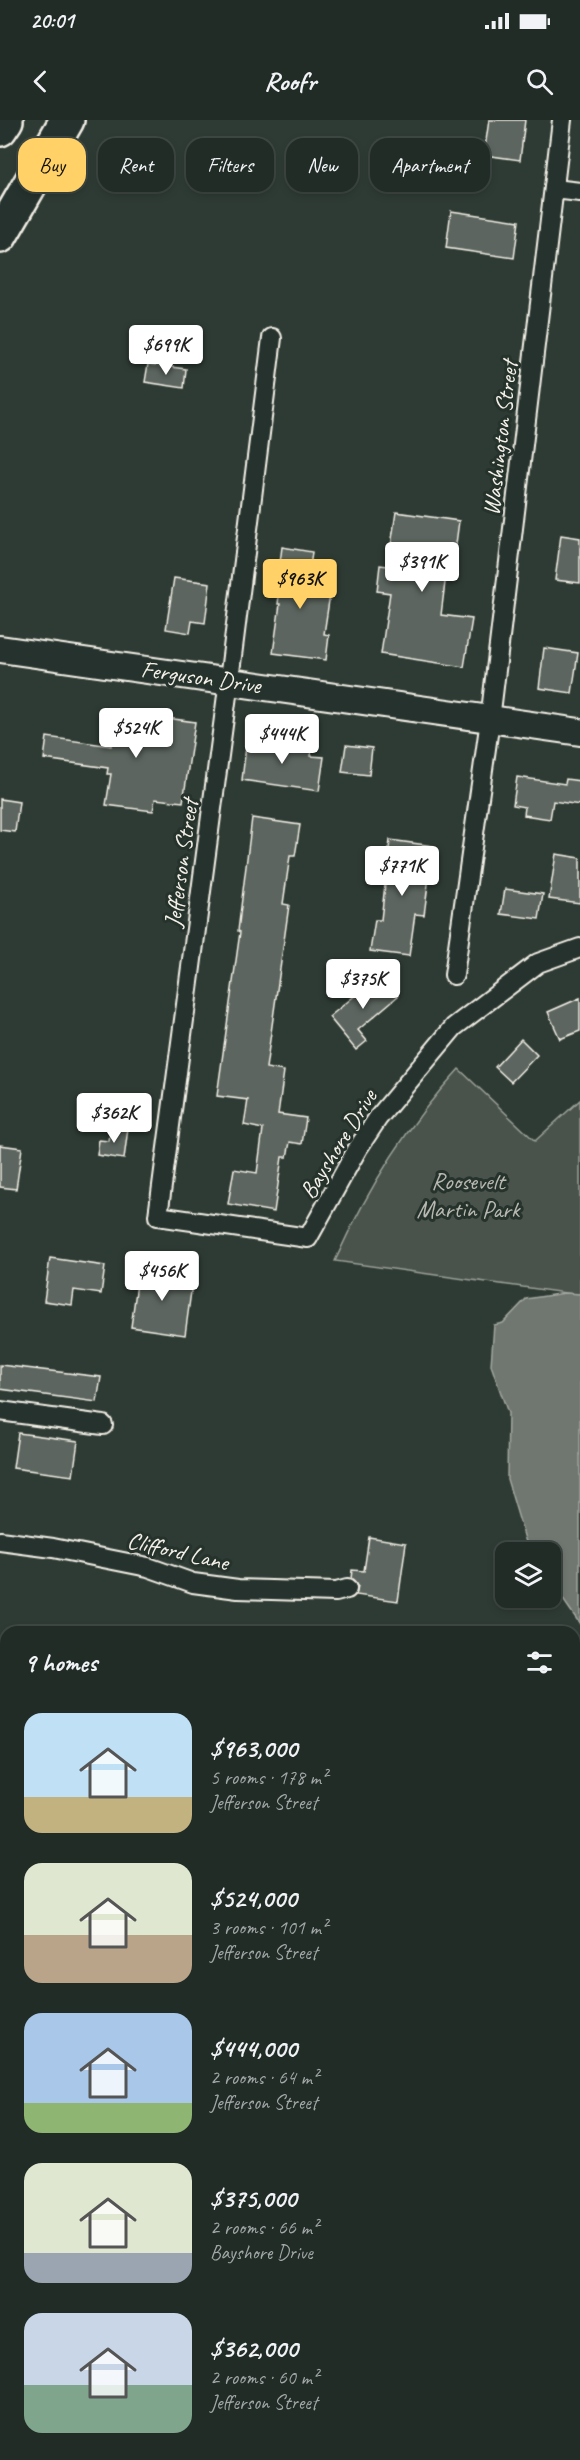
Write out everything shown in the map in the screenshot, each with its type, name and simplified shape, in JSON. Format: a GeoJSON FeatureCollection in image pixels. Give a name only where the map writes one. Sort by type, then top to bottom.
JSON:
{"type":"FeatureCollection","features":[{"type":"Feature","properties":{"kind":"highway"},"geometry":{"type":"LineString","coordinates":[[0,129],[6,120]]}},
{"type":"Feature","properties":{"kind":"highway"},"geometry":{"type":"LineString","coordinates":[[0,236],[67,120]]}},
{"type":"Feature","properties":{"kind":"street","name":"Washington Street"},"geometry":{"type":"LineString","coordinates":[[454,975],[490,720],[562,120]]}},
{"type":"Feature","properties":{"kind":"street"},"geometry":{"type":"LineString","coordinates":[[554,189],[580,192]]}},
{"type":"Feature","properties":{"kind":"street","name":"Jefferson Street"},"geometry":{"type":"LineString","coordinates":[[272,338],[158,1216],[308,1238]]}},
{"type":"Feature","properties":{"kind":"street","name":"Ferguson Drive"},"geometry":{"type":"LineString","coordinates":[[0,649],[580,732]]}},
{"type":"Feature","properties":{"kind":"street","name":"Bayshore Drive"},"geometry":{"type":"LineString","coordinates":[[308,1238],[358,1148],[378,1118],[454,1027],[538,963],[580,948]]}},
{"type":"Feature","properties":{"kind":"street"},"geometry":{"type":"LineString","coordinates":[[0,1411],[103,1425]]}},
{"type":"Feature","properties":{"kind":"street","name":"Clifford Lane"},"geometry":{"type":"LineString","coordinates":[[0,1541],[53,1548],[148,1567],[193,1583],[238,1589],[336,1592],[347,1589]]}},
{"type":"Feature","properties":{"kind":"green space","name":"Roosevelt Martin Park"},"geometry":{"type":"Polygon","coordinates":[[[459,1069],[535,1141],[580,1100],[580,1295],[335,1261],[360,1209],[389,1160],[422,1113],[459,1069]]]}},
{"type":"Feature","properties":{"kind":"shaded area"},"geometry":{"type":"Polygon","coordinates":[[[565,1293],[580,1294],[580,1624],[561,1596],[561,1542],[526,1542],[507,1479],[508,1413],[491,1365],[494,1325],[503,1323],[526,1299],[565,1293]]]}},
{"type":"Feature","properties":{"kind":"building"},"geometry":{"type":"Polygon","coordinates":[[[489,120],[525,120],[520,160],[490,156],[490,138],[486,138],[489,120]]]}},
{"type":"Feature","properties":{"kind":"building"},"geometry":{"type":"Polygon","coordinates":[[[451,211],[519,221],[514,258],[446,248],[451,211]]]}},
{"type":"Feature","properties":{"kind":"building"},"geometry":{"type":"Polygon","coordinates":[[[148,364],[186,369],[184,388],[145,382],[148,364]]]}},
{"type":"Feature","properties":{"kind":"building"},"geometry":{"type":"Polygon","coordinates":[[[396,512],[459,521],[454,559],[448,558],[441,615],[472,619],[464,667],[381,654],[390,593],[377,591],[380,565],[388,566],[396,512]]]}},
{"type":"Feature","properties":{"kind":"building"},"geometry":{"type":"Polygon","coordinates":[[[561,535],[580,538],[580,583],[555,580],[561,535]]]}},
{"type":"Feature","properties":{"kind":"building"},"geometry":{"type":"Polygon","coordinates":[[[282,547],[312,552],[307,590],[330,594],[324,634],[329,635],[326,660],[273,653],[280,604],[278,604],[282,571],[279,571],[282,547]]]}},
{"type":"Feature","properties":{"kind":"building"},"geometry":{"type":"Polygon","coordinates":[[[174,578],[210,583],[205,623],[192,621],[190,633],[166,629],[174,578]]]}},
{"type":"Feature","properties":{"kind":"building"},"geometry":{"type":"Polygon","coordinates":[[[544,648],[578,653],[572,693],[539,688],[544,648]]]}},
{"type":"Feature","properties":{"kind":"building"},"geometry":{"type":"Polygon","coordinates":[[[116,711],[195,722],[183,802],[155,799],[153,811],[106,805],[111,774],[107,774],[108,768],[44,759],[47,737],[111,746],[116,711]]]}},
{"type":"Feature","properties":{"kind":"building"},"geometry":{"type":"Polygon","coordinates":[[[247,738],[312,746],[311,756],[324,757],[319,791],[242,780],[247,738]]]}},
{"type":"Feature","properties":{"kind":"building"},"geometry":{"type":"Polygon","coordinates":[[[346,745],[372,748],[369,775],[342,772],[346,745]]]}},
{"type":"Feature","properties":{"kind":"building"},"geometry":{"type":"Polygon","coordinates":[[[517,777],[565,784],[566,779],[580,781],[580,805],[553,801],[550,819],[524,815],[525,807],[513,805],[517,777]]]}},
{"type":"Feature","properties":{"kind":"building"},"geometry":{"type":"Polygon","coordinates":[[[0,799],[19,802],[15,832],[0,830],[0,799]]]}},
{"type":"Feature","properties":{"kind":"building"},"geometry":{"type":"Polygon","coordinates":[[[252,818],[300,825],[295,856],[290,856],[283,904],[289,905],[266,1068],[284,1071],[278,1114],[306,1118],[302,1144],[290,1142],[287,1157],[282,1157],[274,1212],[228,1204],[234,1169],[257,1173],[263,1129],[244,1125],[248,1100],[217,1096],[240,932],[238,931],[252,818]]]}},
{"type":"Feature","properties":{"kind":"building"},"geometry":{"type":"Polygon","coordinates":[[[390,840],[433,846],[424,915],[415,914],[409,956],[370,951],[375,920],[381,920],[390,840]]]}},
{"type":"Feature","properties":{"kind":"building"},"geometry":{"type":"Polygon","coordinates":[[[556,854],[580,858],[580,903],[549,899],[556,854]]]}},
{"type":"Feature","properties":{"kind":"building"},"geometry":{"type":"Polygon","coordinates":[[[505,889],[543,894],[539,919],[501,914],[505,889]]]}},
{"type":"Feature","properties":{"kind":"building"},"geometry":{"type":"Polygon","coordinates":[[[381,974],[398,996],[358,1030],[367,1041],[356,1050],[329,1017],[381,974]]]}},
{"type":"Feature","properties":{"kind":"building"},"geometry":{"type":"Polygon","coordinates":[[[580,998],[580,1031],[560,1039],[548,1012],[580,998]]]}},
{"type":"Feature","properties":{"kind":"building"},"geometry":{"type":"Polygon","coordinates":[[[521,1039],[537,1055],[511,1082],[495,1067],[521,1039]]]}},
{"type":"Feature","properties":{"kind":"building"},"geometry":{"type":"Polygon","coordinates":[[[111,1126],[128,1128],[124,1159],[97,1155],[99,1140],[109,1141],[111,1126]]]}},
{"type":"Feature","properties":{"kind":"building"},"geometry":{"type":"Polygon","coordinates":[[[0,1145],[22,1148],[16,1189],[0,1187],[0,1145]]]}},
{"type":"Feature","properties":{"kind":"building"},"geometry":{"type":"Polygon","coordinates":[[[50,1258],[105,1266],[101,1294],[74,1290],[72,1305],[44,1301],[50,1258]]]}},
{"type":"Feature","properties":{"kind":"building"},"geometry":{"type":"Polygon","coordinates":[[[139,1269],[193,1277],[185,1335],[131,1327],[139,1269]]]}},
{"type":"Feature","properties":{"kind":"building"},"geometry":{"type":"Polygon","coordinates":[[[0,1365],[101,1377],[97,1402],[0,1389],[0,1365]]]}},
{"type":"Feature","properties":{"kind":"building"},"geometry":{"type":"Polygon","coordinates":[[[18,1433],[78,1441],[73,1476],[13,1468],[18,1433]]]}},
{"type":"Feature","properties":{"kind":"building"},"geometry":{"type":"Polygon","coordinates":[[[369,1537],[406,1543],[398,1601],[356,1595],[358,1587],[351,1579],[352,1570],[364,1571],[369,1537]]]}}]}
